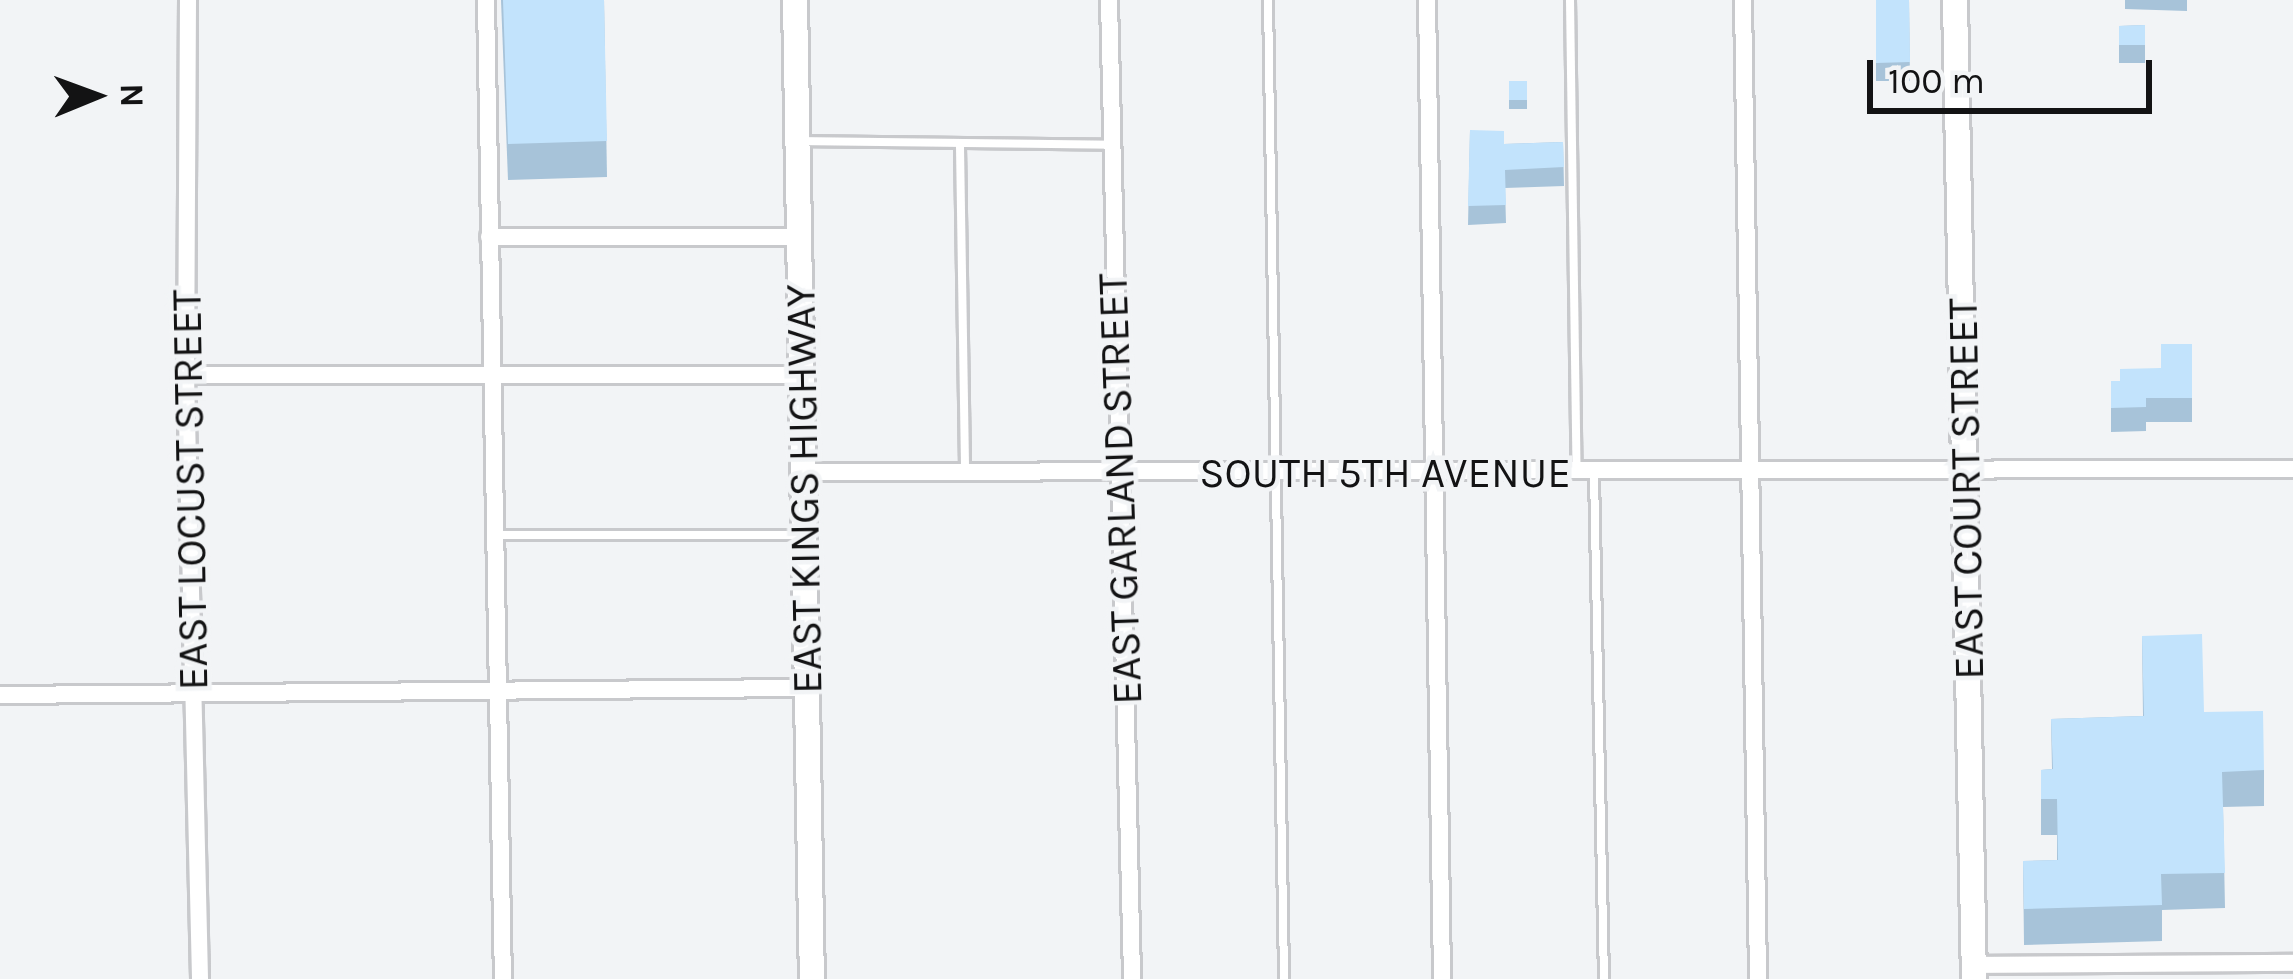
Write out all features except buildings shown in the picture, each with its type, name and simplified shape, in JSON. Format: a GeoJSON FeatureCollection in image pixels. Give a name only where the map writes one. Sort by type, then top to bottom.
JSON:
{"type":"FeatureCollection","features":[{"type":"Feature","properties":{"kind":"main road","name":"EAST KINGS HIGHWAY"},"geometry":{"type":"LineString","coordinates":[[795,0],[812,979]]}},
{"type":"Feature","properties":{"kind":"main road","name":"EAST COURT STREET"},"geometry":{"type":"LineString","coordinates":[[1955,0],[1974,972]]}},
{"type":"Feature","properties":{"kind":"street","name":"EAST LOCUST STREET"},"geometry":{"type":"LineString","coordinates":[[188,0],[186,375],[200,979]]}},
{"type":"Feature","properties":{"kind":"street"},"geometry":{"type":"LineString","coordinates":[[486,0],[503,979]]}},
{"type":"Feature","properties":{"kind":"street","name":"EAST GARLAND STREET"},"geometry":{"type":"LineString","coordinates":[[1109,0],[1132,979]]}},
{"type":"Feature","properties":{"kind":"street"},"geometry":{"type":"LineString","coordinates":[[1426,0],[1442,979]]}},
{"type":"Feature","properties":{"kind":"street"},"geometry":{"type":"LineString","coordinates":[[1743,0],[1758,979]]}},
{"type":"Feature","properties":{"kind":"street"},"geometry":{"type":"LineString","coordinates":[[490,236],[800,237]]}},
{"type":"Feature","properties":{"kind":"street"},"geometry":{"type":"LineString","coordinates":[[186,375],[802,375]]}},
{"type":"Feature","properties":{"kind":"street","name":"SOUTH 5TH AVENUE"},"geometry":{"type":"LineString","coordinates":[[804,472],[2293,469]]}},
{"type":"Feature","properties":{"kind":"street"},"geometry":{"type":"LineString","coordinates":[[0,695],[807,688]]}},
{"type":"Feature","properties":{"kind":"street"},"geometry":{"type":"LineString","coordinates":[[1974,972],[2293,963]]}},
{"type":"Feature","properties":{"kind":"lane"},"geometry":{"type":"LineString","coordinates":[[1268,0],[1285,979]]}},
{"type":"Feature","properties":{"kind":"lane"},"geometry":{"type":"LineString","coordinates":[[1570,0],[1604,979]]}},
{"type":"Feature","properties":{"kind":"lane"},"geometry":{"type":"LineString","coordinates":[[798,140],[960,147],[1110,145]]}},
{"type":"Feature","properties":{"kind":"lane"},"geometry":{"type":"LineString","coordinates":[[960,147],[965,471]]}},
{"type":"Feature","properties":{"kind":"lane"},"geometry":{"type":"LineString","coordinates":[[496,536],[805,535]]}}]}
